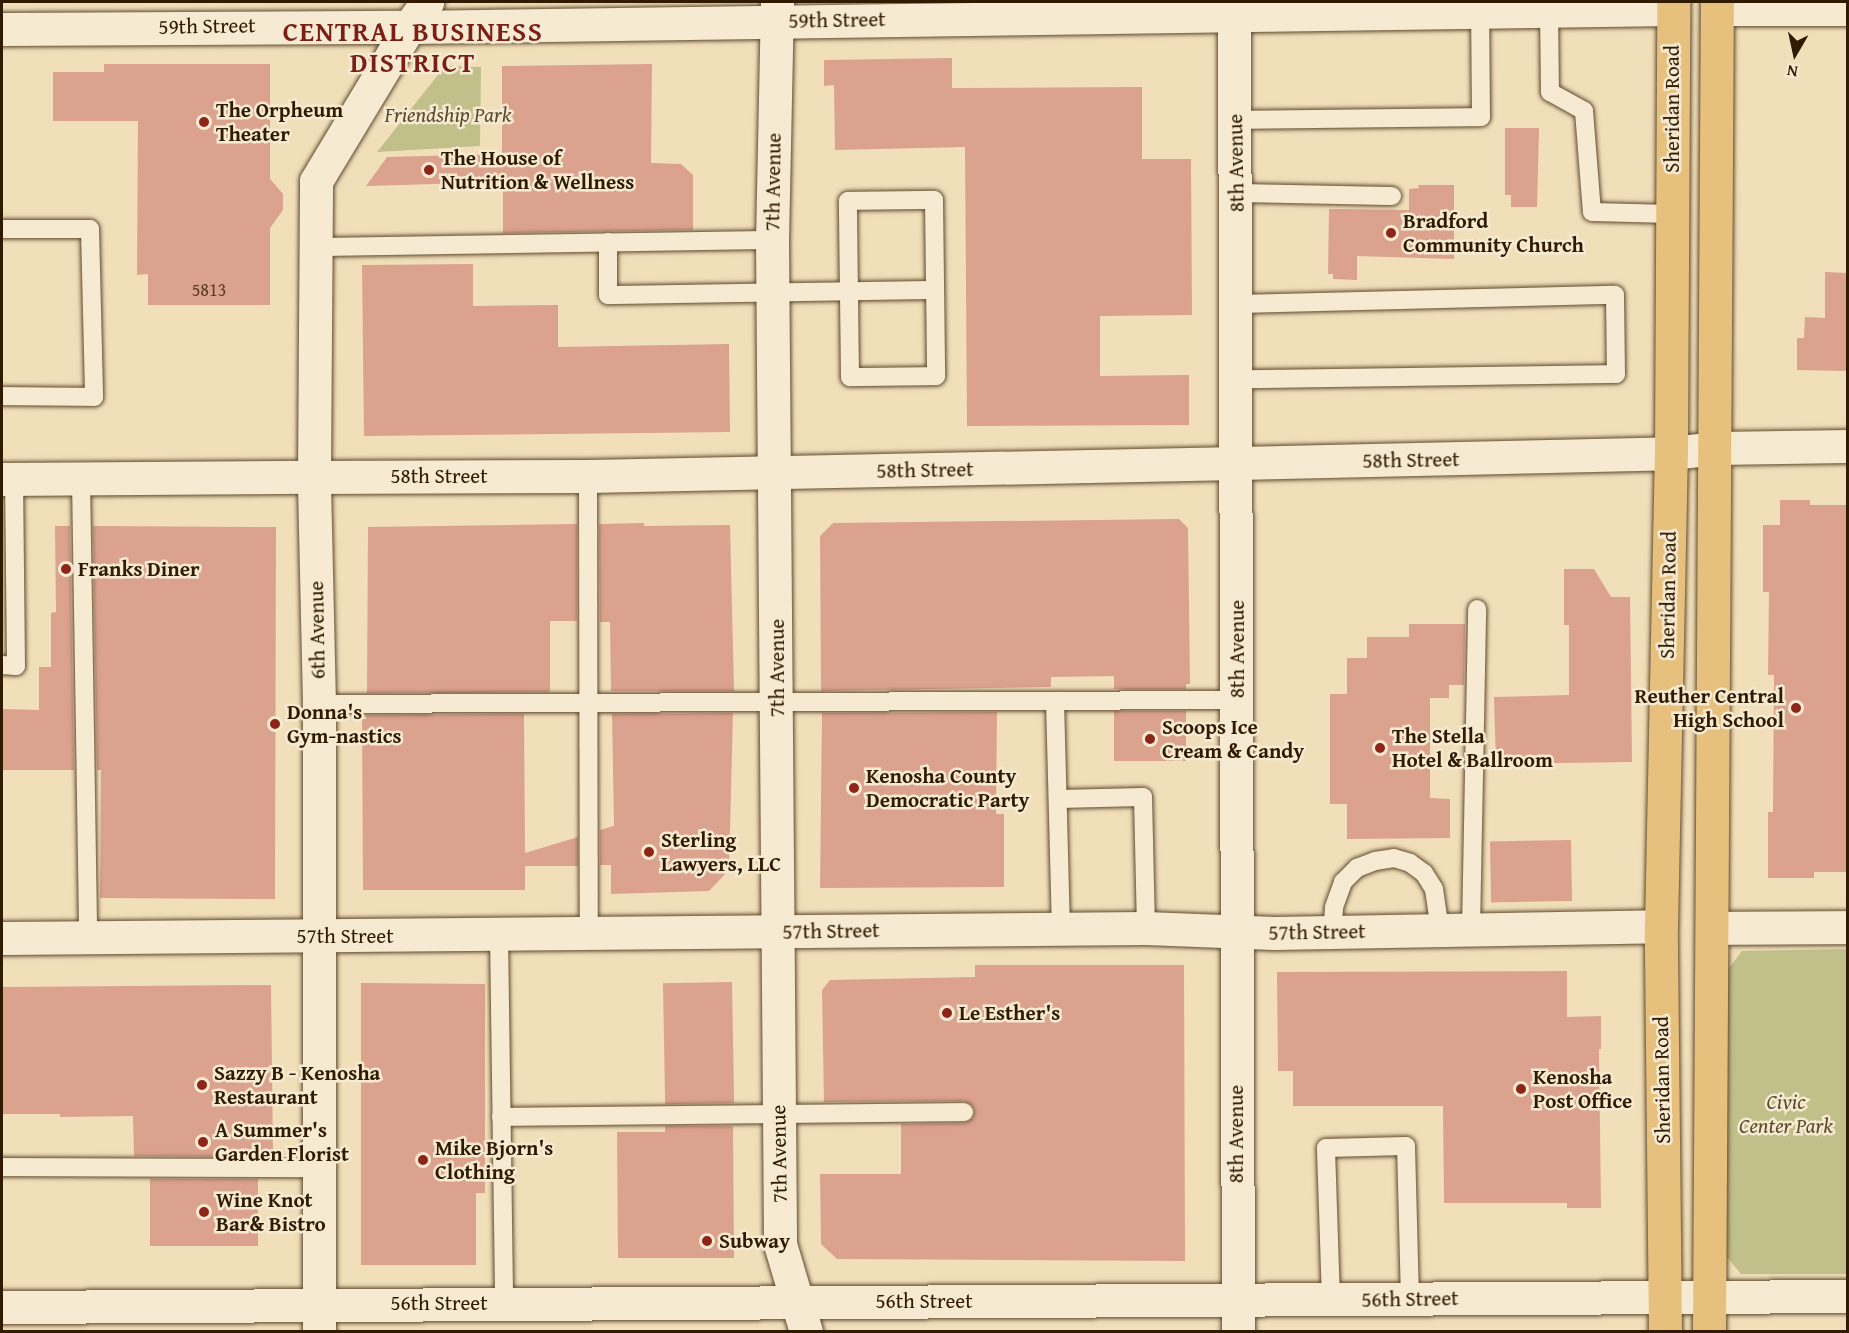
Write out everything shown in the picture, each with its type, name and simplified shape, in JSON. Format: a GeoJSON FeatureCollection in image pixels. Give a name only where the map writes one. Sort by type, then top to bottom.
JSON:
{"type":"FeatureCollection","features":[{"type":"Feature","properties":{"kind":"main road","name":"Sheridan Road"},"geometry":{"type":"LineString","coordinates":[[1665,1332],[1661,926],[1671,453],[1672,5]]}},
{"type":"Feature","properties":{"kind":"main road"},"geometry":{"type":"LineString","coordinates":[[1709,1332],[1717,5]]}},
{"type":"Feature","properties":{"kind":"street","name":"59th Street"},"geometry":{"type":"LineString","coordinates":[[2,29],[321,13],[1234,8],[1480,12],[1672,5]]}},
{"type":"Feature","properties":{"kind":"street"},"geometry":{"type":"LineString","coordinates":[[1717,5],[1848,9]]}},
{"type":"Feature","properties":{"kind":"street","name":"8th Avenue"},"geometry":{"type":"LineString","coordinates":[[1234,8],[1238,464],[1235,932],[1238,1316]]}},
{"type":"Feature","properties":{"kind":"street","name":"7th Avenue"},"geometry":{"type":"LineString","coordinates":[[777,11],[772,292],[780,1244],[806,1332]]}},
{"type":"Feature","properties":{"kind":"street","name":"6th Avenue"},"geometry":{"type":"LineString","coordinates":[[320,1318],[319,704],[314,477],[316,181],[418,14]]}},
{"type":"Feature","properties":{"kind":"street","name":"58th Street"},"geometry":{"type":"LineString","coordinates":[[8,479],[775,473],[1238,464],[1671,453],[1716,448],[1848,446]]}},
{"type":"Feature","properties":{"kind":"street","name":"57th Street"},"geometry":{"type":"LineString","coordinates":[[2,938],[1146,927],[1235,932],[1332,932],[1661,926]]}},
{"type":"Feature","properties":{"kind":"street"},"geometry":{"type":"LineString","coordinates":[[1712,928],[1848,927]]}},
{"type":"Feature","properties":{"kind":"street","name":"56th Street"},"geometry":{"type":"LineString","coordinates":[[2,1307],[320,1318],[504,1303],[797,1301],[1238,1316],[1331,1300],[1848,1296]]}},
{"type":"Feature","properties":{"kind":"lane"},"geometry":{"type":"LineString","coordinates":[[1549,11],[1550,92],[1584,111],[1592,212],[1672,214]]}},
{"type":"Feature","properties":{"kind":"lane"},"geometry":{"type":"LineString","coordinates":[[1235,120],[1481,117],[1480,12]]}},
{"type":"Feature","properties":{"kind":"lane"},"geometry":{"type":"LineString","coordinates":[[1236,193],[1392,196]]}},
{"type":"Feature","properties":{"kind":"lane"},"geometry":{"type":"LineString","coordinates":[[934,200],[935,290],[936,376],[850,377],[848,201],[934,200]]}},
{"type":"Feature","properties":{"kind":"lane"},"geometry":{"type":"LineString","coordinates":[[2,229],[90,229],[94,397],[2,396]]}},
{"type":"Feature","properties":{"kind":"lane"},"geometry":{"type":"LineString","coordinates":[[315,247],[772,240]]}},
{"type":"Feature","properties":{"kind":"lane"},"geometry":{"type":"LineString","coordinates":[[608,242],[608,295],[935,290]]}},
{"type":"Feature","properties":{"kind":"lane"},"geometry":{"type":"LineString","coordinates":[[1237,304],[1616,296],[1616,374],[1237,379]]}},
{"type":"Feature","properties":{"kind":"lane"},"geometry":{"type":"LineString","coordinates":[[588,476],[589,933]]}},
{"type":"Feature","properties":{"kind":"lane"},"geometry":{"type":"LineString","coordinates":[[2,665],[16,666],[8,479]]}},
{"type":"Feature","properties":{"kind":"lane"},"geometry":{"type":"LineString","coordinates":[[81,479],[88,938]]}},
{"type":"Feature","properties":{"kind":"lane"},"geometry":{"type":"LineString","coordinates":[[1472,930],[1477,609]]}},
{"type":"Feature","properties":{"kind":"lane"},"geometry":{"type":"LineString","coordinates":[[319,704],[1237,700]]}},
{"type":"Feature","properties":{"kind":"lane"},"geometry":{"type":"LineString","coordinates":[[1055,701],[1060,928]]}},
{"type":"Feature","properties":{"kind":"lane"},"geometry":{"type":"LineString","coordinates":[[1058,799],[1143,797],[1146,927]]}},
{"type":"Feature","properties":{"kind":"lane"},"geometry":{"type":"LineString","coordinates":[[1332,932],[1334,907],[1343,882],[1357,868],[1375,861],[1394,858],[1410,863],[1424,873],[1434,889],[1440,930]]}},
{"type":"Feature","properties":{"kind":"lane"},"geometry":{"type":"LineString","coordinates":[[500,934],[504,1303]]}},
{"type":"Feature","properties":{"kind":"lane"},"geometry":{"type":"LineString","coordinates":[[501,1117],[964,1112]]}},
{"type":"Feature","properties":{"kind":"lane"},"geometry":{"type":"LineString","coordinates":[[1331,1300],[1326,1148],[1406,1146],[1410,1299]]}},
{"type":"Feature","properties":{"kind":"lane"},"geometry":{"type":"LineString","coordinates":[[2,1167],[320,1168]]}},
{"type":"Feature","properties":{"kind":"green space","name":"Friendship Park"},"geometry":{"type":"Polygon","coordinates":[[[445,66],[481,67],[480,146],[377,152],[445,66]]]}},
{"type":"Feature","properties":{"kind":"green space","name":"Civic Center Park"},"geometry":{"type":"Polygon","coordinates":[[[1847,949],[1847,1274],[1741,1274],[1725,1255],[1725,973],[1742,951],[1847,949]]]}},
{"type":"Feature","properties":{"kind":"building"},"geometry":{"type":"Polygon","coordinates":[[[952,58],[952,88],[1142,87],[1142,159],[1191,159],[1192,315],[1100,316],[1100,376],[1189,375],[1189,425],[967,426],[965,147],[835,150],[834,85],[824,86],[824,60],[952,58]]]}},
{"type":"Feature","properties":{"kind":"building"},"geometry":{"type":"Polygon","coordinates":[[[104,64],[270,64],[270,179],[283,194],[283,210],[270,228],[270,305],[148,305],[148,274],[137,275],[138,121],[53,121],[53,72],[104,72],[104,64]]]}},
{"type":"Feature","properties":{"kind":"building"},"geometry":{"type":"Polygon","coordinates":[[[652,64],[651,163],[681,164],[693,175],[693,230],[503,233],[503,182],[366,186],[387,157],[502,154],[502,66],[652,64]]]}},
{"type":"Feature","properties":{"kind":"building"},"geometry":{"type":"Polygon","coordinates":[[[1505,128],[1539,128],[1537,207],[1511,207],[1511,195],[1505,195],[1505,128]]]}},
{"type":"Feature","properties":{"kind":"building","name":"Bradford Community Church"},"geometry":{"type":"Polygon","coordinates":[[[1418,185],[1454,185],[1454,259],[1357,256],[1357,280],[1333,279],[1333,274],[1328,274],[1329,209],[1409,210],[1409,189],[1419,188],[1418,185]]]}},
{"type":"Feature","properties":{"kind":"building"},"geometry":{"type":"Polygon","coordinates":[[[473,264],[473,306],[558,305],[558,347],[729,344],[730,432],[364,436],[362,265],[473,264]]]}},
{"type":"Feature","properties":{"kind":"building"},"geometry":{"type":"Polygon","coordinates":[[[1825,272],[1848,273],[1848,371],[1797,370],[1797,338],[1804,338],[1805,317],[1825,318],[1825,272]]]}},
{"type":"Feature","properties":{"kind":"building"},"geometry":{"type":"Polygon","coordinates":[[[1780,500],[1810,500],[1810,505],[1848,505],[1848,872],[1814,872],[1814,878],[1768,878],[1768,812],[1773,812],[1774,675],[1768,675],[1769,592],[1763,592],[1763,525],[1780,525],[1780,500]]]}},
{"type":"Feature","properties":{"kind":"building"},"geometry":{"type":"Polygon","coordinates":[[[1179,519],[1188,528],[1190,684],[1186,684],[1186,689],[1114,689],[1114,676],[1051,677],[1051,687],[821,691],[820,536],[833,523],[1179,519]]]}},
{"type":"Feature","properties":{"kind":"building"},"geometry":{"type":"Polygon","coordinates":[[[644,523],[644,526],[730,525],[734,691],[611,691],[610,622],[600,622],[599,524],[644,523]]]}},
{"type":"Feature","properties":{"kind":"building"},"geometry":{"type":"Polygon","coordinates":[[[577,524],[577,621],[550,621],[550,692],[367,693],[368,527],[577,524]]]}},
{"type":"Feature","properties":{"kind":"building"},"geometry":{"type":"Polygon","coordinates":[[[55,526],[70,526],[74,770],[2,770],[2,709],[39,710],[39,667],[51,667],[51,613],[56,612],[55,526]]]}},
{"type":"Feature","properties":{"kind":"building"},"geometry":{"type":"Polygon","coordinates":[[[93,526],[276,527],[275,899],[100,898],[101,770],[97,770],[93,526]]]}},
{"type":"Feature","properties":{"kind":"building"},"geometry":{"type":"Polygon","coordinates":[[[1564,569],[1594,569],[1611,597],[1630,597],[1632,762],[1496,764],[1494,697],[1569,695],[1569,625],[1564,625],[1564,569]]]}},
{"type":"Feature","properties":{"kind":"building","name":"The Stella Hotel & Ballroom"},"geometry":{"type":"Polygon","coordinates":[[[1409,624],[1465,624],[1464,685],[1449,685],[1449,698],[1430,698],[1430,798],[1450,799],[1450,838],[1347,839],[1347,804],[1330,804],[1330,694],[1347,694],[1347,658],[1367,658],[1367,637],[1409,637],[1409,624]]]}},
{"type":"Feature","properties":{"kind":"building","name":"Scoops Ice Cream & Candy"},"geometry":{"type":"Polygon","coordinates":[[[1114,711],[1186,711],[1186,761],[1114,761],[1114,711]]]}},
{"type":"Feature","properties":{"kind":"building"},"geometry":{"type":"Polygon","coordinates":[[[997,712],[996,814],[1004,814],[1004,887],[820,888],[822,713],[997,712]]]}},
{"type":"Feature","properties":{"kind":"building"},"geometry":{"type":"Polygon","coordinates":[[[733,713],[729,870],[709,891],[611,894],[611,865],[600,865],[600,830],[614,826],[612,714],[733,713]]]}},
{"type":"Feature","properties":{"kind":"building"},"geometry":{"type":"Polygon","coordinates":[[[524,714],[525,853],[578,837],[578,866],[525,866],[525,890],[363,890],[362,719],[366,719],[366,715],[524,714]]]}},
{"type":"Feature","properties":{"kind":"building"},"geometry":{"type":"Polygon","coordinates":[[[1571,840],[1572,901],[1491,902],[1490,841],[1571,840]]]}},
{"type":"Feature","properties":{"kind":"building"},"geometry":{"type":"Polygon","coordinates":[[[975,965],[1184,965],[1185,1261],[837,1259],[821,1244],[820,1174],[901,1174],[901,1124],[965,1123],[973,1118],[975,1112],[973,1106],[964,1101],[824,1102],[822,990],[830,980],[975,977],[975,965]]]}},
{"type":"Feature","properties":{"kind":"building","name":"Kenosha Post Office"},"geometry":{"type":"Polygon","coordinates":[[[1567,971],[1567,1017],[1601,1016],[1601,1049],[1599,1049],[1601,1208],[1567,1208],[1567,1203],[1444,1203],[1443,1106],[1293,1106],[1293,1071],[1278,1071],[1277,972],[1567,971]]]}},
{"type":"Feature","properties":{"kind":"building"},"geometry":{"type":"Polygon","coordinates":[[[732,982],[734,1103],[665,1104],[663,983],[732,982]]]}},
{"type":"Feature","properties":{"kind":"building"},"geometry":{"type":"Polygon","coordinates":[[[361,983],[485,984],[485,1193],[476,1193],[476,1265],[361,1265],[361,983]]]}},
{"type":"Feature","properties":{"kind":"building"},"geometry":{"type":"Polygon","coordinates":[[[271,985],[273,1157],[134,1156],[133,1116],[60,1117],[60,1114],[2,1114],[2,987],[271,985]]]}},
{"type":"Feature","properties":{"kind":"building"},"geometry":{"type":"Polygon","coordinates":[[[665,1126],[733,1126],[734,1258],[618,1258],[617,1132],[665,1132],[665,1126]]]}},
{"type":"Feature","properties":{"kind":"building","name":"Wine Knot Bar& Bistro"},"geometry":{"type":"Polygon","coordinates":[[[150,1179],[258,1179],[258,1246],[150,1246],[150,1179]]]}},
{"type":"Feature","properties":{"kind":"place","name":"The Orpheum Theater"},"geometry":{"type":"Point","coordinates":[204,122]}},
{"type":"Feature","properties":{"kind":"place","name":"The House of Nutrition & Wellness"},"geometry":{"type":"Point","coordinates":[429,170]}},
{"type":"Feature","properties":{"kind":"place","name":"Bradford Community Church"},"geometry":{"type":"Point","coordinates":[1391,233]}},
{"type":"Feature","properties":{"kind":"place","name":"Franks Diner"},"geometry":{"type":"Point","coordinates":[66,569]}},
{"type":"Feature","properties":{"kind":"place","name":"Reuther Central High School"},"geometry":{"type":"Point","coordinates":[1796,708]}},
{"type":"Feature","properties":{"kind":"place","name":"Donna's Gym-nastics"},"geometry":{"type":"Point","coordinates":[275,724]}},
{"type":"Feature","properties":{"kind":"place","name":"Scoops Ice Cream & Candy"},"geometry":{"type":"Point","coordinates":[1150,739]}},
{"type":"Feature","properties":{"kind":"place","name":"The Stella Hotel & Ballroom"},"geometry":{"type":"Point","coordinates":[1380,748]}},
{"type":"Feature","properties":{"kind":"place","name":"Kenosha County Democratic Party"},"geometry":{"type":"Point","coordinates":[854,788]}},
{"type":"Feature","properties":{"kind":"place","name":"Sterling Lawyers, LLC"},"geometry":{"type":"Point","coordinates":[649,852]}},
{"type":"Feature","properties":{"kind":"place","name":"Le Esther's"},"geometry":{"type":"Point","coordinates":[947,1013]}},
{"type":"Feature","properties":{"kind":"place","name":"Sazzy B - Kenosha Restaurant"},"geometry":{"type":"Point","coordinates":[202,1085]}},
{"type":"Feature","properties":{"kind":"place","name":"Kenosha Post Office"},"geometry":{"type":"Point","coordinates":[1521,1089]}},
{"type":"Feature","properties":{"kind":"place","name":"A Summer's Garden Florist"},"geometry":{"type":"Point","coordinates":[203,1142]}},
{"type":"Feature","properties":{"kind":"place","name":"Mike Bjorn's Clothing"},"geometry":{"type":"Point","coordinates":[423,1160]}},
{"type":"Feature","properties":{"kind":"place","name":"Wine Knot Bar& Bistro"},"geometry":{"type":"Point","coordinates":[204,1212]}},
{"type":"Feature","properties":{"kind":"place","name":"Subway"},"geometry":{"type":"Point","coordinates":[707,1241]}},
{"type":"Feature","properties":{"kind":"district","name":"CENTRAL BUSINESS DISTRICT"},"geometry":{"type":"Point","coordinates":[413,46]}}]}
